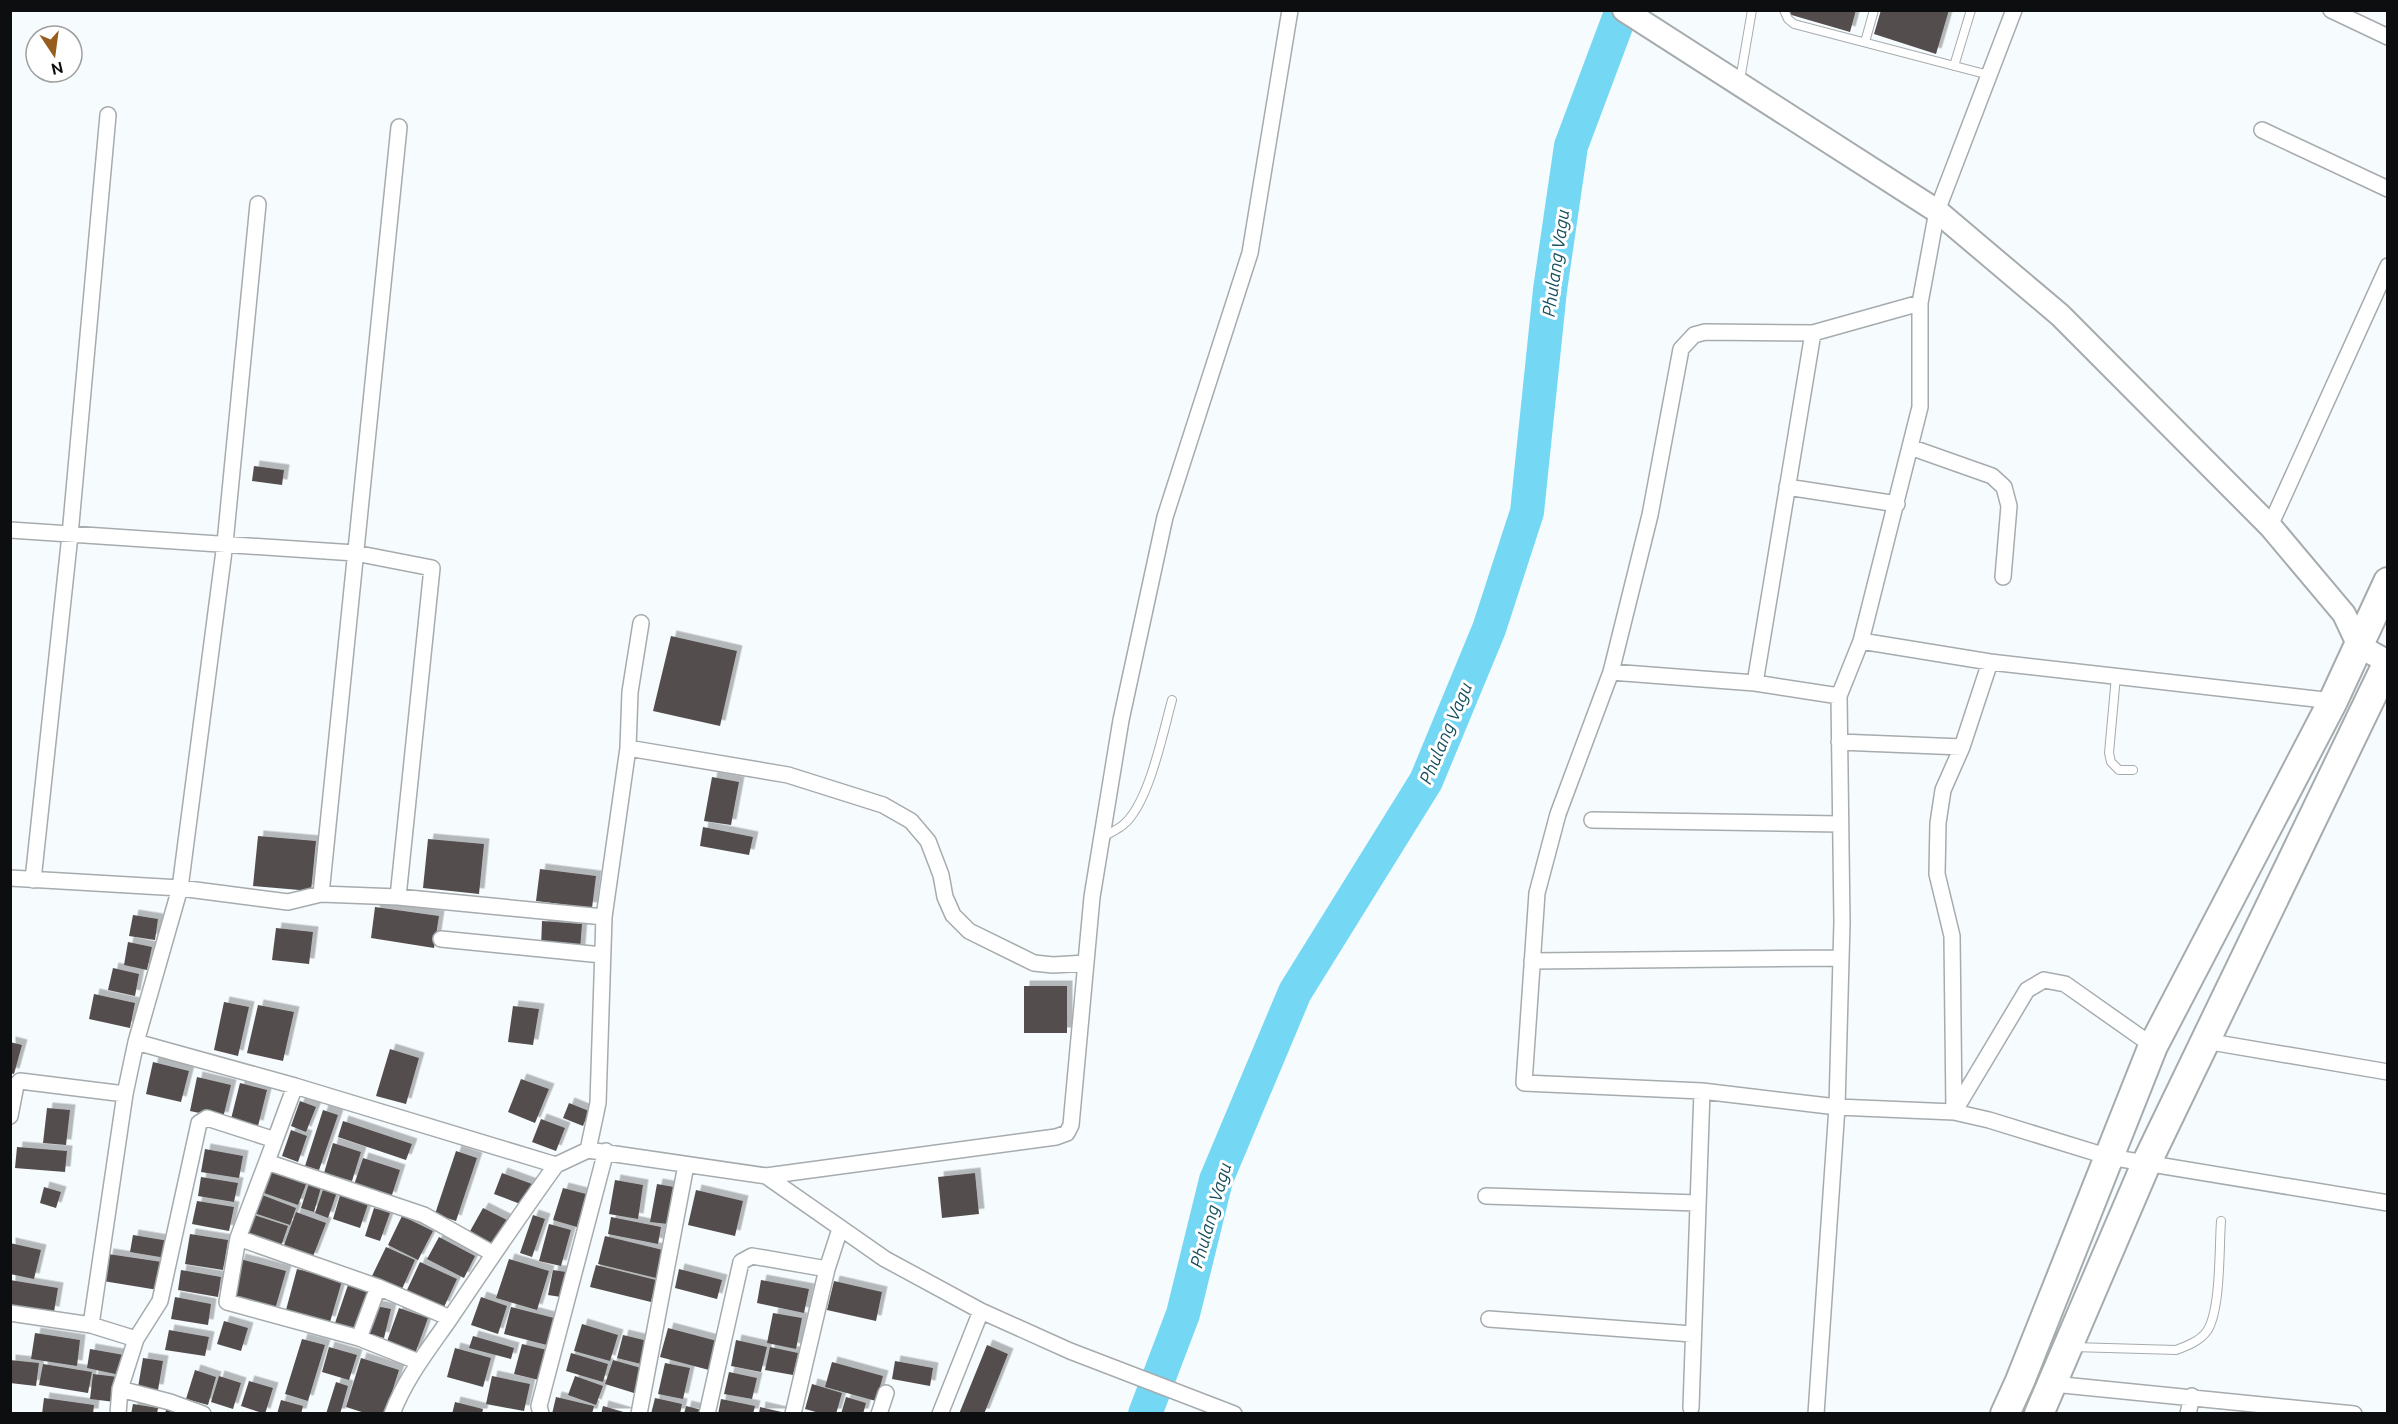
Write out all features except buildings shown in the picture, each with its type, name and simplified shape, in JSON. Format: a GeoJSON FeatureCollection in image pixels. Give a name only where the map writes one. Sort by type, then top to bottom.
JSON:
{"type":"FeatureCollection","features":[{"type":"Feature","properties":{"kind":"highway"},"geometry":{"type":"LineString","coordinates":[[2005,1413],[2020,1381],[2153,1046],[2333,701],[2359,646],[2380,621],[2388,582]]}},
{"type":"Feature","properties":{"kind":"highway"},"geometry":{"type":"LineString","coordinates":[[2039,1413],[2146,1164],[2388,662]]}},
{"type":"Feature","properties":{"kind":"street"},"geometry":{"type":"LineString","coordinates":[[392,1413],[419,1362],[492,1253],[556,1165],[588,1150],[766,1176],[1056,1137],[1067,1133],[1071,1125],[1092,897],[1120,720],[1165,517],[1250,253],[1290,10]]}},
{"type":"Feature","properties":{"kind":"street"},"geometry":{"type":"LineString","coordinates":[[1624,10],[1937,211],[2060,315],[2270,526],[2344,614],[2359,646],[2388,662]]}},
{"type":"Feature","properties":{"kind":"street"},"geometry":{"type":"LineString","coordinates":[[1816,1413],[1837,1107],[1841,958],[1839,696],[1861,641],[1920,407],[1920,303],[1937,211],[2014,10]]}},
{"type":"Feature","properties":{"kind":"street"},"geometry":{"type":"LineString","coordinates":[[2331,10],[2388,37]]}},
{"type":"Feature","properties":{"kind":"street"},"geometry":{"type":"LineString","coordinates":[[33,880],[70,535],[108,115]]}},
{"type":"Feature","properties":{"kind":"street"},"geometry":{"type":"LineString","coordinates":[[321,894],[399,127]]}},
{"type":"Feature","properties":{"kind":"street"},"geometry":{"type":"LineString","coordinates":[[2262,130],[2388,189]]}},
{"type":"Feature","properties":{"kind":"street"},"geometry":{"type":"LineString","coordinates":[[91,1325],[125,1094],[136,1042],[180,888],[225,543],[258,204]]}},
{"type":"Feature","properties":{"kind":"street"},"geometry":{"type":"LineString","coordinates":[[2270,526],[2388,266]]}},
{"type":"Feature","properties":{"kind":"street"},"geometry":{"type":"LineString","coordinates":[[1920,303],[1813,333],[1705,332],[1694,335],[1681,350],[1650,515],[1611,672],[1558,814],[1537,893],[1524,1083],[1702,1091],[1837,1107],[1954,1112],[1989,1120],[2109,1157],[2388,1203]]}},
{"type":"Feature","properties":{"kind":"street"},"geometry":{"type":"LineString","coordinates":[[1755,683],[1813,333]]}},
{"type":"Feature","properties":{"kind":"street"},"geometry":{"type":"LineString","coordinates":[[1910,447],[1992,476],[2004,487],[2009,506],[2003,577]]}},
{"type":"Feature","properties":{"kind":"street"},"geometry":{"type":"LineString","coordinates":[[1787,487],[1897,504]]}},
{"type":"Feature","properties":{"kind":"street"},"geometry":{"type":"LineString","coordinates":[[10,530],[355,553],[432,568],[398,897]]}},
{"type":"Feature","properties":{"kind":"street"},"geometry":{"type":"LineString","coordinates":[[2344,614],[2380,621]]}},
{"type":"Feature","properties":{"kind":"street"},"geometry":{"type":"LineString","coordinates":[[588,1150],[598,1103],[604,917],[628,747],[630,692],[641,623]]}},
{"type":"Feature","properties":{"kind":"street"},"geometry":{"type":"LineString","coordinates":[[1861,641],[1990,662],[2333,701]]}},
{"type":"Feature","properties":{"kind":"street"},"geometry":{"type":"LineString","coordinates":[[1954,1112],[1952,936],[1937,874],[1938,823],[1943,790],[1962,747],[1990,662]]}},
{"type":"Feature","properties":{"kind":"street"},"geometry":{"type":"LineString","coordinates":[[1611,672],[1755,683],[1839,696]]}},
{"type":"Feature","properties":{"kind":"street"},"geometry":{"type":"LineString","coordinates":[[1839,742],[1962,747]]}},
{"type":"Feature","properties":{"kind":"street"},"geometry":{"type":"LineString","coordinates":[[628,747],[788,775],[883,805],[911,821],[928,841],[941,875],[945,897],[953,915],[969,931],[1034,963],[1086,963]]}},
{"type":"Feature","properties":{"kind":"street"},"geometry":{"type":"LineString","coordinates":[[1592,820],[1840,824]]}},
{"type":"Feature","properties":{"kind":"street"},"geometry":{"type":"LineString","coordinates":[[10,878],[180,888],[288,902],[321,894],[398,897],[604,917]]}},
{"type":"Feature","properties":{"kind":"street"},"geometry":{"type":"LineString","coordinates":[[441,939],[602,955]]}},
{"type":"Feature","properties":{"kind":"street"},"geometry":{"type":"LineString","coordinates":[[1532,961],[1841,958]]}},
{"type":"Feature","properties":{"kind":"street"},"geometry":{"type":"LineString","coordinates":[[1954,1112],[2027,990],[2044,980],[2065,984],[2153,1046]]}},
{"type":"Feature","properties":{"kind":"street"},"geometry":{"type":"LineString","coordinates":[[2205,1041],[2388,1072]]}},
{"type":"Feature","properties":{"kind":"street"},"geometry":{"type":"LineString","coordinates":[[136,1042],[295,1086],[556,1165]]}},
{"type":"Feature","properties":{"kind":"street"},"geometry":{"type":"LineString","coordinates":[[10,1116],[16,1085],[20,1081],[125,1094]]}},
{"type":"Feature","properties":{"kind":"street"},"geometry":{"type":"LineString","coordinates":[[295,1086],[238,1238],[227,1302],[359,1338],[419,1362]]}},
{"type":"Feature","properties":{"kind":"street"},"geometry":{"type":"LineString","coordinates":[[1690,1408],[1702,1091]]}},
{"type":"Feature","properties":{"kind":"street"},"geometry":{"type":"LineString","coordinates":[[118,1413],[120,1389],[136,1339],[160,1300],[199,1123],[207,1118],[275,1140]]}},
{"type":"Feature","properties":{"kind":"street"},"geometry":{"type":"LineString","coordinates":[[541,1413],[539,1406],[606,1151]]}},
{"type":"Feature","properties":{"kind":"street"},"geometry":{"type":"LineString","coordinates":[[267,1162],[424,1215],[492,1253]]}},
{"type":"Feature","properties":{"kind":"street"},"geometry":{"type":"LineString","coordinates":[[639,1413],[686,1166]]}},
{"type":"Feature","properties":{"kind":"street"},"geometry":{"type":"LineString","coordinates":[[766,1176],[885,1259],[981,1311],[1070,1351],[1234,1413]]}},
{"type":"Feature","properties":{"kind":"street"},"geometry":{"type":"LineString","coordinates":[[1486,1196],[1697,1203]]}},
{"type":"Feature","properties":{"kind":"street"},"geometry":{"type":"LineString","coordinates":[[793,1413],[827,1269],[840,1229]]}},
{"type":"Feature","properties":{"kind":"street"},"geometry":{"type":"LineString","coordinates":[[238,1238],[378,1287],[450,1318]]}},
{"type":"Feature","properties":{"kind":"street"},"geometry":{"type":"LineString","coordinates":[[707,1413],[741,1262],[752,1256],[827,1269]]}},
{"type":"Feature","properties":{"kind":"street"},"geometry":{"type":"LineString","coordinates":[[359,1338],[378,1287]]}},
{"type":"Feature","properties":{"kind":"street"},"geometry":{"type":"LineString","coordinates":[[940,1413],[981,1311]]}},
{"type":"Feature","properties":{"kind":"street"},"geometry":{"type":"LineString","coordinates":[[10,1313],[91,1325],[136,1339]]}},
{"type":"Feature","properties":{"kind":"street"},"geometry":{"type":"LineString","coordinates":[[1489,1319],[1692,1334]]}},
{"type":"Feature","properties":{"kind":"street"},"geometry":{"type":"LineString","coordinates":[[2053,1384],[2354,1413]]}},
{"type":"Feature","properties":{"kind":"street"},"geometry":{"type":"LineString","coordinates":[[120,1389],[203,1413]]}},
{"type":"Feature","properties":{"kind":"street"},"geometry":{"type":"LineString","coordinates":[[879,1413],[886,1393]]}},
{"type":"Feature","properties":{"kind":"street"},"geometry":{"type":"LineString","coordinates":[[2188,1413],[2192,1396]]}},
{"type":"Feature","properties":{"kind":"lane"},"geometry":{"type":"LineString","coordinates":[[1739,85],[1752,10]]}},
{"type":"Feature","properties":{"kind":"lane"},"geometry":{"type":"LineString","coordinates":[[1784,10],[1788,19],[1794,24],[1989,75]]}},
{"type":"Feature","properties":{"kind":"lane"},"geometry":{"type":"LineString","coordinates":[[1865,42],[1874,10]]}},
{"type":"Feature","properties":{"kind":"lane"},"geometry":{"type":"LineString","coordinates":[[1954,66],[1971,10]]}},
{"type":"Feature","properties":{"kind":"lane"},"geometry":{"type":"LineString","coordinates":[[2116,676],[2109,753],[2111,762],[2119,770],[2133,770]]}},
{"type":"Feature","properties":{"kind":"lane"},"geometry":{"type":"LineString","coordinates":[[1101,838],[1123,825],[1137,808],[1148,783],[1172,700]]}},
{"type":"Feature","properties":{"kind":"lane"},"geometry":{"type":"LineString","coordinates":[[2069,1346],[2176,1350],[2192,1344],[2206,1333],[2214,1316],[2221,1221]]}},
{"type":"Feature","properties":{"kind":"waterway","name":"Phulang Vagu"},"geometry":{"type":"LineString","coordinates":[[1145,1414],[1183,1314],[1216,1180],[1295,992],[1426,781],[1489,629],[1527,512],[1550,290],[1571,146],[1622,10]]}}]}
